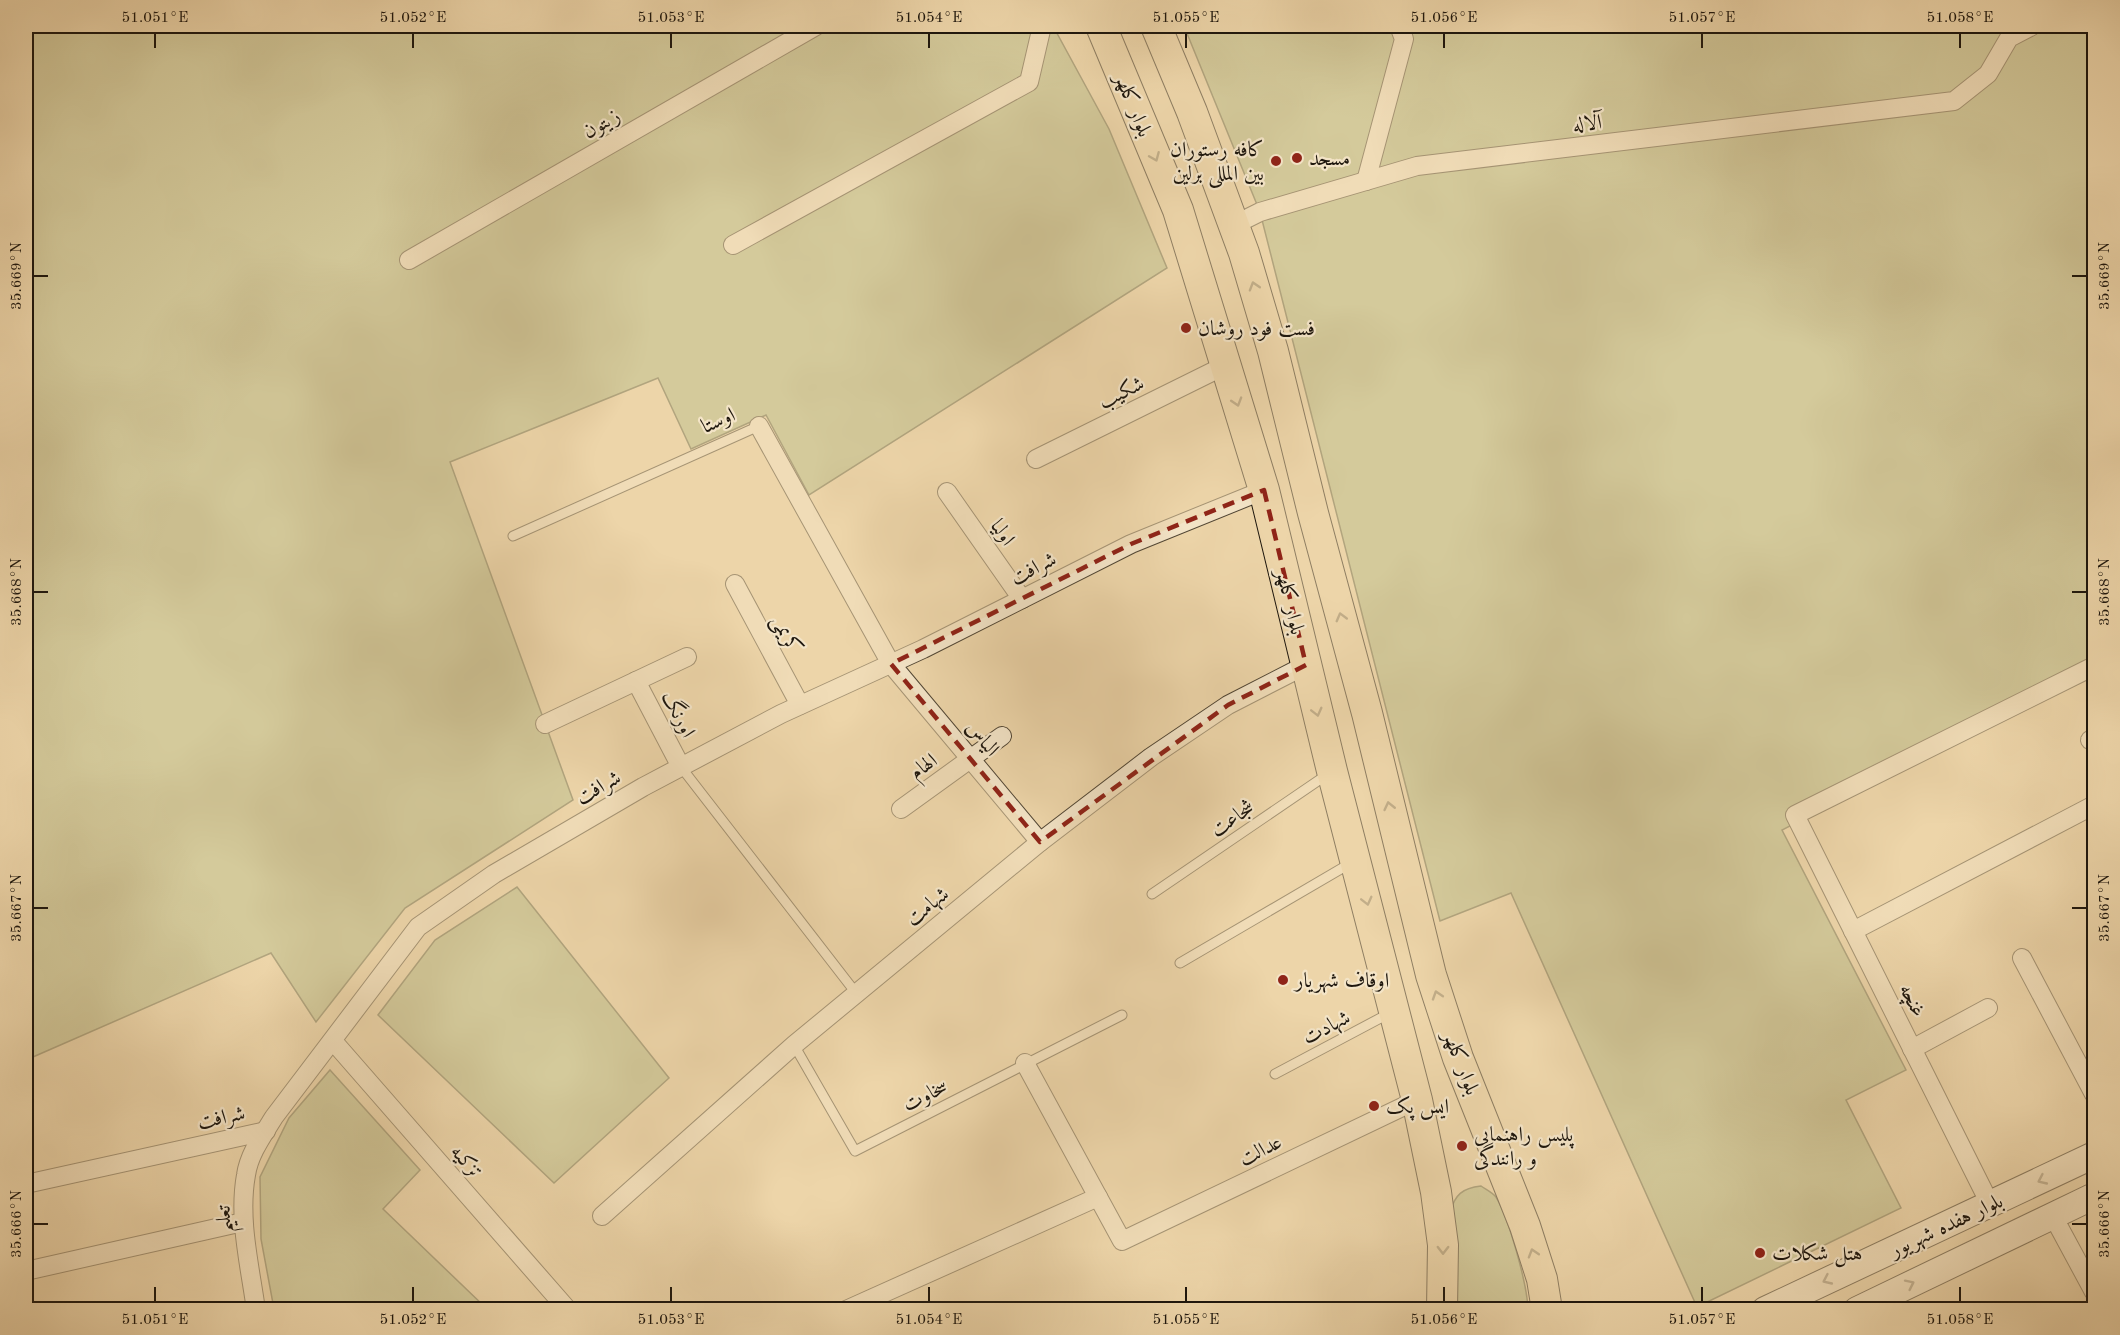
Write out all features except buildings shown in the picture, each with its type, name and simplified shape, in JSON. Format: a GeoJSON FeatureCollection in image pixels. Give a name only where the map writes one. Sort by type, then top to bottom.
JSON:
{"type":"FeatureCollection","features":[{"type":"Feature","properties":{"kind":"main road","name":"بلوار کلهر"},"geometry":{"type":"LineString","coordinates":[[1101,26],[1178,210],[1264,490],[1332,771],[1357,860],[1417,1100],[1436,1192],[1443,1245],[1442,1310]]}},
{"type":"Feature","properties":{"kind":"main road","name":"بلوار کلهر"},"geometry":{"type":"LineString","coordinates":[[1156,26],[1192,112],[1234,225],[1273,351],[1431,975],[1458,1058],[1503,1167],[1542,1279],[1547,1308]]}},
{"type":"Feature","properties":{"kind":"main road","name":"بلوار هفده شهریور"},"geometry":{"type":"LineString","coordinates":[[1765,1310],[2094,1155]]}},
{"type":"Feature","properties":{"kind":"main road","name":"بلوار هفده شهریور"},"geometry":{"type":"LineString","coordinates":[[1857,1310],[2094,1196]]}},
{"type":"Feature","properties":{"kind":"street","name":"زیتون"},"geometry":{"type":"LineString","coordinates":[[409,260],[816,26]]}},
{"type":"Feature","properties":{"kind":"street"},"geometry":{"type":"LineString","coordinates":[[733,245],[1029,82],[1042,26]]}},
{"type":"Feature","properties":{"kind":"street"},"geometry":{"type":"LineString","coordinates":[[1366,181],[1404,39],[1399,26]]}},
{"type":"Feature","properties":{"kind":"street","name":"آلاله"},"geometry":{"type":"LineString","coordinates":[[1234,225],[1260,212],[1417,166],[1954,101],[1988,74],[2009,38],[2032,26]]}},
{"type":"Feature","properties":{"kind":"street","name":"شکیب"},"geometry":{"type":"LineString","coordinates":[[1036,459],[1226,365]]}},
{"type":"Feature","properties":{"kind":"street","name":"اوستا"},"geometry":{"type":"LineString","coordinates":[[759,426],[891,664]]}},
{"type":"Feature","properties":{"kind":"street","name":"شرافت"},"geometry":{"type":"LineString","coordinates":[[26,1184],[266,1131],[418,927],[494,874],[681,767],[800,705],[891,664],[1131,544],[1264,490]]}},
{"type":"Feature","properties":{"kind":"street","name":"اولیا"},"geometry":{"type":"LineString","coordinates":[[946,492],[1022,599]]}},
{"type":"Feature","properties":{"kind":"street","name":"کریمی"},"geometry":{"type":"LineString","coordinates":[[735,584],[800,705]]}},
{"type":"Feature","properties":{"kind":"street"},"geometry":{"type":"LineString","coordinates":[[545,724],[687,657]]}},
{"type":"Feature","properties":{"kind":"street","name":"الیاس"},"geometry":{"type":"LineString","coordinates":[[891,664],[1040,842]]}},
{"type":"Feature","properties":{"kind":"street","name":"شهامت"},"geometry":{"type":"LineString","coordinates":[[602,1216],[794,1045],[1040,842],[1151,757],[1228,705],[1306,665]]}},
{"type":"Feature","properties":{"kind":"street","name":"غنچه"},"geometry":{"type":"LineString","coordinates":[[1990,1204],[1795,815],[2094,666]]}},
{"type":"Feature","properties":{"kind":"street","name":"اورنگ"},"geometry":{"type":"LineString","coordinates":[[636,681],[681,767]]}},
{"type":"Feature","properties":{"kind":"street","name":"الهام"},"geometry":{"type":"LineString","coordinates":[[901,809],[1002,736]]}},
{"type":"Feature","properties":{"kind":"street"},"geometry":{"type":"LineString","coordinates":[[1853,931],[2094,804]]}},
{"type":"Feature","properties":{"kind":"street"},"geometry":{"type":"LineString","coordinates":[[2022,958],[2094,1094]]}},
{"type":"Feature","properties":{"kind":"street"},"geometry":{"type":"LineString","coordinates":[[1912,1049],[1988,1008]]}},
{"type":"Feature","properties":{"kind":"street","name":"تزکیه"},"geometry":{"type":"LineString","coordinates":[[333,1041],[568,1310]]}},
{"type":"Feature","properties":{"kind":"street"},"geometry":{"type":"LineString","coordinates":[[846,1310],[1098,1197],[1025,1063]]}},
{"type":"Feature","properties":{"kind":"street","name":"عدالت"},"geometry":{"type":"LineString","coordinates":[[1098,1197],[1122,1241],[1417,1100]]}},
{"type":"Feature","properties":{"kind":"street","name":"تعلیم"},"geometry":{"type":"LineString","coordinates":[[256,1310],[243,1222],[246,1174],[254,1150],[266,1131]]}},
{"type":"Feature","properties":{"kind":"street"},"geometry":{"type":"LineString","coordinates":[[2053,1216],[2094,1292]]}},
{"type":"Feature","properties":{"kind":"street"},"geometry":{"type":"LineString","coordinates":[[26,1271],[243,1222]]}},
{"type":"Feature","properties":{"kind":"lane","name":"اوستا"},"geometry":{"type":"LineString","coordinates":[[513,536],[759,426]]}},
{"type":"Feature","properties":{"kind":"lane"},"geometry":{"type":"LineString","coordinates":[[681,767],[856,993]]}},
{"type":"Feature","properties":{"kind":"lane","name":"شجاعت"},"geometry":{"type":"LineString","coordinates":[[1152,894],[1332,771]]}},
{"type":"Feature","properties":{"kind":"lane"},"geometry":{"type":"LineString","coordinates":[[1180,963],[1357,860]]}},
{"type":"Feature","properties":{"kind":"lane","name":"شهادت"},"geometry":{"type":"LineString","coordinates":[[1275,1074],[1394,1011]]}},
{"type":"Feature","properties":{"kind":"lane","name":"سخاوت"},"geometry":{"type":"LineString","coordinates":[[794,1045],[855,1151],[1122,1015]]}},
{"type":"Feature","properties":{"kind":"highlighted area"},"geometry":{"type":"Polygon","coordinates":[[[1264,490],[1306,665],[1228,705],[1040,842],[891,664],[1131,544],[1264,490]]]}},
{"type":"Feature","properties":{"kind":"green space"},"geometry":{"type":"Polygon","coordinates":[[[26,26],[1053,26],[1109,129],[1167,268],[809,495],[766,415],[691,449],[658,378],[450,462],[573,800],[405,908],[316,1022],[271,953],[26,1060],[26,26]]]}},
{"type":"Feature","properties":{"kind":"green space"},"geometry":{"type":"Polygon","coordinates":[[[1184,26],[2094,26],[2094,668],[1782,830],[1906,1070],[1846,1100],[1901,1208],[1697,1307],[1511,893],[1440,921],[1260,212],[1184,26]]]}},
{"type":"Feature","properties":{"kind":"green space"},"geometry":{"type":"Polygon","coordinates":[[[517,887],[669,1078],[554,1183],[378,1015],[435,940],[517,887]]]}},
{"type":"Feature","properties":{"kind":"green space"},"geometry":{"type":"Polygon","coordinates":[[[330,1070],[420,1170],[383,1209],[487,1309],[274,1309],[261,1239],[260,1177],[289,1118],[330,1070]]]}},
{"type":"Feature","properties":{"kind":"green space"},"geometry":{"type":"Polygon","coordinates":[[[1481,1186],[1496,1197],[1512,1235],[1521,1268],[1528,1309],[1456,1309],[1450,1212],[1460,1193],[1481,1186]]]}},
{"type":"Feature","properties":{"kind":"place","name":"مسجد"},"geometry":{"type":"Point","coordinates":[1297,158]}},
{"type":"Feature","properties":{"kind":"place","name":"کافه رستوران بین المللی برلین"},"geometry":{"type":"Point","coordinates":[1276,161]}},
{"type":"Feature","properties":{"kind":"place","name":"فست فود روشان"},"geometry":{"type":"Point","coordinates":[1186,328]}},
{"type":"Feature","properties":{"kind":"place","name":"اوقاف شهریار"},"geometry":{"type":"Point","coordinates":[1283,980]}},
{"type":"Feature","properties":{"kind":"place","name":"ایس پک"},"geometry":{"type":"Point","coordinates":[1374,1106]}},
{"type":"Feature","properties":{"kind":"place","name":"پلیس راهنمایی و رانندگی"},"geometry":{"type":"Point","coordinates":[1462,1146]}},
{"type":"Feature","properties":{"kind":"place","name":"هتل شکلات"},"geometry":{"type":"Point","coordinates":[1760,1253]}}]}
